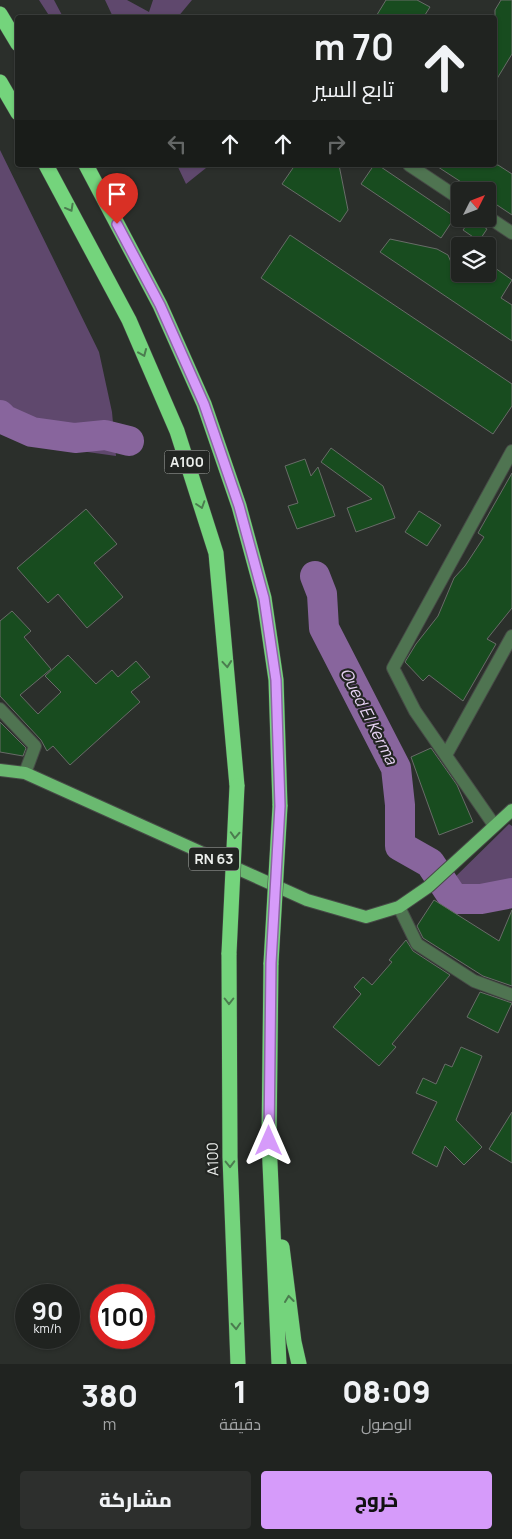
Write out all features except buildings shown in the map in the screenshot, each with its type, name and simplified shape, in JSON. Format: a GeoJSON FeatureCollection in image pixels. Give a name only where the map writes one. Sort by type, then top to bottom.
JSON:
{"type":"FeatureCollection","features":[{"type":"Feature","properties":{"kind":"highway"},"geometry":{"type":"LineString","coordinates":[[0,14],[15,39]]}},
{"type":"Feature","properties":{"kind":"highway"},"geometry":{"type":"LineString","coordinates":[[0,82],[15,108]]}},
{"type":"Feature","properties":{"kind":"highway","name":"A100"},"geometry":{"type":"LineString","coordinates":[[47,167],[129,320],[177,431],[216,553],[237,786],[229,953],[230,1157],[238,1364]]}},
{"type":"Feature","properties":{"kind":"highway","name":"A100"},"geometry":{"type":"LineString","coordinates":[[87,167],[160,305],[204,404],[239,506],[264,598],[276,680],[280,806],[271,963],[269,1141],[278,1364]]}},
{"type":"Feature","properties":{"kind":"highway"},"geometry":{"type":"LineString","coordinates":[[269,1141],[294,1342],[299,1364]]}},
{"type":"Feature","properties":{"kind":"main road","name":"RN 63"},"geometry":{"type":"LineString","coordinates":[[0,770],[25,773],[307,900],[366,917],[399,906],[428,887],[512,810]]}},
{"type":"Feature","properties":{"kind":"street"},"geometry":{"type":"LineString","coordinates":[[412,167],[451,193]]}},
{"type":"Feature","properties":{"kind":"street"},"geometry":{"type":"LineString","coordinates":[[496,222],[512,233]]}},
{"type":"Feature","properties":{"kind":"street"},"geometry":{"type":"LineString","coordinates":[[494,825],[415,711],[393,668],[512,451]]}},
{"type":"Feature","properties":{"kind":"street"},"geometry":{"type":"LineString","coordinates":[[446,755],[512,636]]}},
{"type":"Feature","properties":{"kind":"street"},"geometry":{"type":"LineString","coordinates":[[0,708],[35,746],[25,773]]}},
{"type":"Feature","properties":{"kind":"street"},"geometry":{"type":"LineString","coordinates":[[399,906],[417,944],[474,981],[512,995]]}},
{"type":"Feature","properties":{"kind":"shaded area"},"geometry":{"type":"Polygon","coordinates":[[[39,0],[54,0],[62,15],[49,15],[39,0]]]}},
{"type":"Feature","properties":{"kind":"shaded area"},"geometry":{"type":"Polygon","coordinates":[[[105,0],[127,0],[149,12],[153,0],[192,0],[180,15],[112,15],[105,0]]]}},
{"type":"Feature","properties":{"kind":"shaded area"},"geometry":{"type":"Polygon","coordinates":[[[0,150],[99,352],[112,412],[116,456],[45,446],[0,423],[0,150]]]}},
{"type":"Feature","properties":{"kind":"shaded area"},"geometry":{"type":"Polygon","coordinates":[[[178,167],[206,167],[206,168],[186,184],[178,167]]]}},
{"type":"Feature","properties":{"kind":"shaded area"},"geometry":{"type":"Polygon","coordinates":[[[509,824],[512,826],[512,883],[486,891],[459,891],[449,883],[509,824]]]}},
{"type":"Feature","properties":{"kind":"waterway","name":"Oued El Kerma"},"geometry":{"type":"LineString","coordinates":[[0,415],[5,420],[32,432],[75,438],[105,435],[129,441]]}},
{"type":"Feature","properties":{"kind":"waterway","name":"Oued El Kerma"},"geometry":{"type":"LineString","coordinates":[[315,576],[322,594],[324,628],[396,768],[400,805],[400,846],[430,863],[454,899],[481,899],[512,893]]}},
{"type":"Feature","properties":{"kind":"route"},"geometry":{"type":"LineString","coordinates":[[117,224],[160,305],[204,404],[239,506],[264,598],[276,680],[280,806],[271,963],[269,1141]]}}]}
